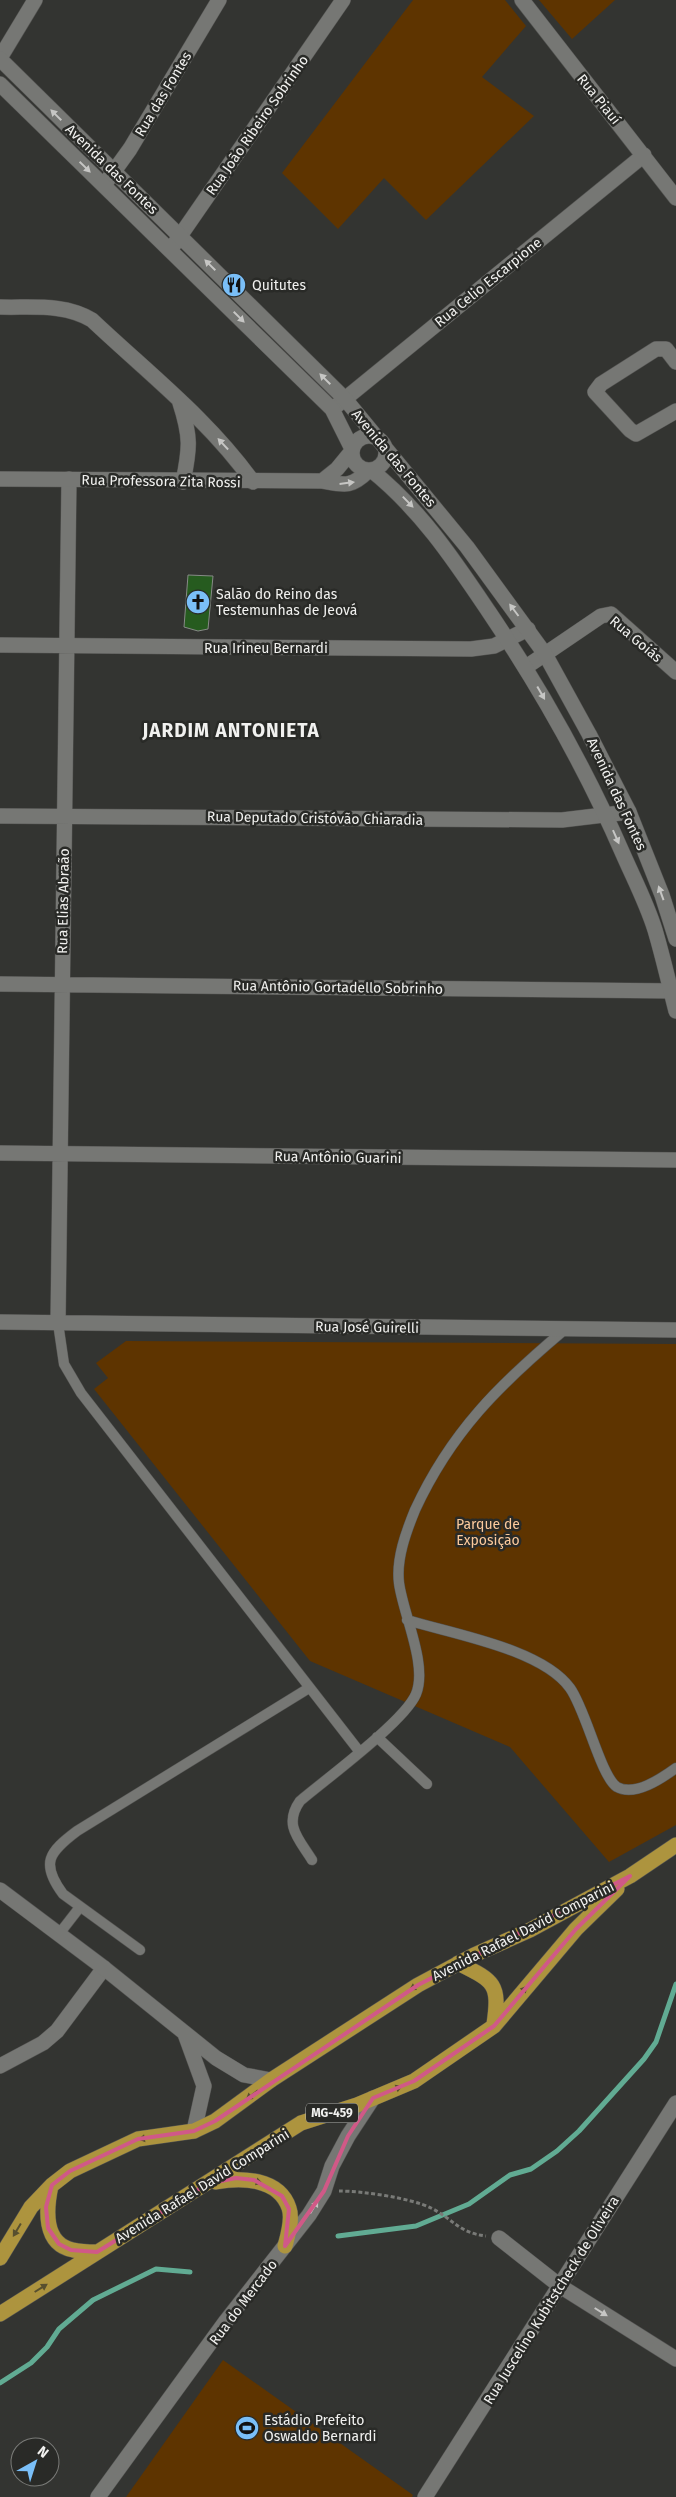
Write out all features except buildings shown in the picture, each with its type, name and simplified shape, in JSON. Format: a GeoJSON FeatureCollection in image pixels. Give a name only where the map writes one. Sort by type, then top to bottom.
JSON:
{"type":"FeatureCollection","features":[{"type":"Feature","properties":{"kind":"main road","name":"Avenida Rafael David Comparini"},"geometry":{"type":"LineString","coordinates":[[0,2258],[31,2207],[52,2185],[70,2171],[138,2139],[194,2131],[240,2105],[271,2080],[418,1985],[530,1930],[630,1876],[676,1845]]}},
{"type":"Feature","properties":{"kind":"main road","name":"Avenida Rafael David Comparini"},"geometry":{"type":"LineString","coordinates":[[0,2314],[301,2123],[373,2098],[414,2081],[494,2026],[576,1929],[630,1876]]}},
{"type":"Feature","properties":{"kind":"main road"},"geometry":{"type":"LineString","coordinates":[[458,1964],[491,1983],[498,1998],[494,2026]]}},
{"type":"Feature","properties":{"kind":"main road"},"geometry":{"type":"LineString","coordinates":[[207,2184],[236,2178],[254,2180],[282,2196],[289,2209],[290,2226],[285,2246]]}},
{"type":"Feature","properties":{"kind":"main road"},"geometry":{"type":"LineString","coordinates":[[52,2185],[46,2207],[48,2228],[59,2244],[71,2250],[97,2252]]}},
{"type":"Feature","properties":{"kind":"street"},"geometry":{"type":"LineString","coordinates":[[0,58],[35,0]]}},
{"type":"Feature","properties":{"kind":"street","name":"Rua das Fontes"},"geometry":{"type":"LineString","coordinates":[[104,185],[130,150],[219,0]]}},
{"type":"Feature","properties":{"kind":"street","name":"Rua João Ribeiro Sobrinho"},"geometry":{"type":"LineString","coordinates":[[171,249],[343,0]]}},
{"type":"Feature","properties":{"kind":"street","name":"Rua Piauí"},"geometry":{"type":"LineString","coordinates":[[522,0],[676,198]]}},
{"type":"Feature","properties":{"kind":"street","name":"Avenida das Fontes"},"geometry":{"type":"LineString","coordinates":[[0,58],[345,399],[382,441],[467,547],[545,654],[590,734],[628,812],[662,895],[676,939]]}},
{"type":"Feature","properties":{"kind":"street","name":"Avenida das Fontes"},"geometry":{"type":"LineString","coordinates":[[0,84],[171,249],[332,410],[351,450]]}},
{"type":"Feature","properties":{"kind":"street","name":"Rua Celio Escarpione"},"geometry":{"type":"LineString","coordinates":[[332,410],[644,155]]}},
{"type":"Feature","properties":{"kind":"street"},"geometry":{"type":"LineString","coordinates":[[0,307],[59,308],[83,314],[92,320],[234,456],[253,482]]}},
{"type":"Feature","properties":{"kind":"street"},"geometry":{"type":"LineString","coordinates":[[676,362],[666,349],[656,349],[601,384],[595,392],[636,434],[676,412]]}},
{"type":"Feature","properties":{"kind":"street"},"geometry":{"type":"LineString","coordinates":[[180,404],[187,424],[190,446],[183,482]]}},
{"type":"Feature","properties":{"kind":"street"},"geometry":{"type":"LineString","coordinates":[[322,481],[337,469],[355,442],[363,436],[373,436],[382,441],[386,449],[384,461],[379,468],[370,471],[356,465],[351,450]]}},
{"type":"Feature","properties":{"kind":"street","name":"Avenida das Fontes"},"geometry":{"type":"LineString","coordinates":[[370,471],[398,492],[415,510],[464,573],[526,667],[570,742],[606,815],[655,930],[673,991],[676,1011]]}},
{"type":"Feature","properties":{"kind":"street","name":"Rua Professora Zita Rossi"},"geometry":{"type":"LineString","coordinates":[[0,479],[183,482],[322,481],[349,485],[370,471]]}},
{"type":"Feature","properties":{"kind":"street","name":"Rua Elias Abraão"},"geometry":{"type":"LineString","coordinates":[[58,1322],[69,479]]}},
{"type":"Feature","properties":{"kind":"street","name":"Rua Goiás"},"geometry":{"type":"LineString","coordinates":[[545,654],[600,616],[611,614],[676,672]]}},
{"type":"Feature","properties":{"kind":"street","name":"Rua Irineu Bernardi"},"geometry":{"type":"LineString","coordinates":[[0,645],[471,649],[494,646],[528,629]]}},
{"type":"Feature","properties":{"kind":"street"},"geometry":{"type":"LineString","coordinates":[[526,667],[545,654]]}},
{"type":"Feature","properties":{"kind":"street","name":"Rua Deputado Cristóvão Chiaradia"},"geometry":{"type":"LineString","coordinates":[[0,816],[562,820],[628,812]]}},
{"type":"Feature","properties":{"kind":"street","name":"Rua Antônio Gortadello Sobrinho"},"geometry":{"type":"LineString","coordinates":[[0,984],[673,991]]}},
{"type":"Feature","properties":{"kind":"street","name":"Rua Antônio Guarini"},"geometry":{"type":"LineString","coordinates":[[0,1153],[676,1160]]}},
{"type":"Feature","properties":{"kind":"street","name":"Rua José Guirelli"},"geometry":{"type":"LineString","coordinates":[[0,1322],[676,1330]]}},
{"type":"Feature","properties":{"kind":"street"},"geometry":{"type":"LineString","coordinates":[[0,1890],[104,1968],[216,2058],[238,2071],[271,2080]]}},
{"type":"Feature","properties":{"kind":"street"},"geometry":{"type":"LineString","coordinates":[[0,2066],[43,2043],[57,2031],[104,1968]]}},
{"type":"Feature","properties":{"kind":"street"},"geometry":{"type":"LineString","coordinates":[[185,2032],[204,2086],[194,2131]]}},
{"type":"Feature","properties":{"kind":"street","name":"Rua do Mercado"},"geometry":{"type":"LineString","coordinates":[[98,2497],[226,2321],[309,2215],[324,2191],[332,2166],[348,2136],[373,2098]]}},
{"type":"Feature","properties":{"kind":"street","name":"Rua Juscelino Kubitstcheck de Oliveira"},"geometry":{"type":"LineString","coordinates":[[425,2497],[676,2103]]}},
{"type":"Feature","properties":{"kind":"street"},"geometry":{"type":"LineString","coordinates":[[499,2238],[560,2286],[676,2359]]}},
{"type":"Feature","properties":{"kind":"lane"},"geometry":{"type":"LineString","coordinates":[[58,1322],[64,1364],[81,1393],[359,1751]]}},
{"type":"Feature","properties":{"kind":"lane"},"geometry":{"type":"LineString","coordinates":[[312,1860],[294,1831],[291,1821],[293,1811],[300,1801],[404,1713],[417,1692],[420,1669],[398,1580],[400,1555],[410,1521],[428,1483],[447,1451],[478,1410],[514,1372],[563,1330]]}},
{"type":"Feature","properties":{"kind":"lane"},"geometry":{"type":"LineString","coordinates":[[407,1620],[522,1655],[556,1672],[570,1688],[584,1712],[607,1777],[617,1786],[627,1790],[639,1788],[676,1768]]}},
{"type":"Feature","properties":{"kind":"lane"},"geometry":{"type":"LineString","coordinates":[[140,1950],[63,1894],[53,1882],[49,1867],[50,1857],[58,1846],[77,1831],[309,1688]]}},
{"type":"Feature","properties":{"kind":"lane"},"geometry":{"type":"LineString","coordinates":[[377,1736],[427,1784]]}},
{"type":"Feature","properties":{"kind":"lane"},"geometry":{"type":"LineString","coordinates":[[59,1934],[80,1907]]}},
{"type":"Feature","properties":{"kind":"path"},"geometry":{"type":"LineString","coordinates":[[324,2191],[364,2191],[430,2208],[469,2234],[499,2238]]}},
{"type":"Feature","properties":{"kind":"highlighted area"},"geometry":{"type":"Polygon","coordinates":[[[630,1876],[576,1929],[494,2026],[414,2081],[373,2098],[348,2136],[324,2191],[285,2246],[289,2209],[282,2196],[254,2180],[236,2178],[207,2184],[97,2252],[71,2250],[59,2244],[48,2228],[46,2207],[52,2185],[70,2171],[138,2139],[194,2131],[215,2121],[418,1985],[630,1876]]]}},
{"type":"Feature","properties":{"kind":"green space"},"geometry":{"type":"Polygon","coordinates":[[[413,0],[505,0],[526,26],[482,77],[534,116],[426,220],[384,178],[338,229],[282,173],[413,0]]]}},
{"type":"Feature","properties":{"kind":"green space"},"geometry":{"type":"Polygon","coordinates":[[[539,0],[615,0],[572,39],[539,0]]]}},
{"type":"Feature","properties":{"kind":"green space","name":"Parque de Exposição"},"geometry":{"type":"Polygon","coordinates":[[[126,1341],[676,1344],[676,1825],[609,1862],[510,1747],[310,1661],[94,1389],[108,1378],[96,1363],[126,1341]]]}},
{"type":"Feature","properties":{"kind":"green space","name":"Estádio Prefeito Oswaldo Bernardi"},"geometry":{"type":"Polygon","coordinates":[[[223,2360],[413,2495],[412,2497],[126,2497],[223,2360]]]}},
{"type":"Feature","properties":{"kind":"waterway"},"geometry":{"type":"LineString","coordinates":[[338,2236],[416,2226],[469,2204],[510,2175],[531,2169],[557,2151],[579,2131],[644,2059],[656,2042],[676,1984]]}},
{"type":"Feature","properties":{"kind":"waterway"},"geometry":{"type":"LineString","coordinates":[[0,2383],[31,2363],[47,2347],[59,2329],[93,2300],[156,2269],[190,2272]]}},
{"type":"Feature","properties":{"kind":"place","name":"Quitutes"},"geometry":{"type":"Point","coordinates":[234,285]}},
{"type":"Feature","properties":{"kind":"place","name":"Salão do Reino das Testemunhas de Jeová"},"geometry":{"type":"Point","coordinates":[198,602]}},
{"type":"Feature","properties":{"kind":"place","name":"Estádio Prefeito Oswaldo Bernardi"},"geometry":{"type":"Point","coordinates":[247,2428]}},
{"type":"Feature","properties":{"kind":"district","name":"JARDIM ANTONIETA"},"geometry":{"type":"Point","coordinates":[231,730]}}]}
